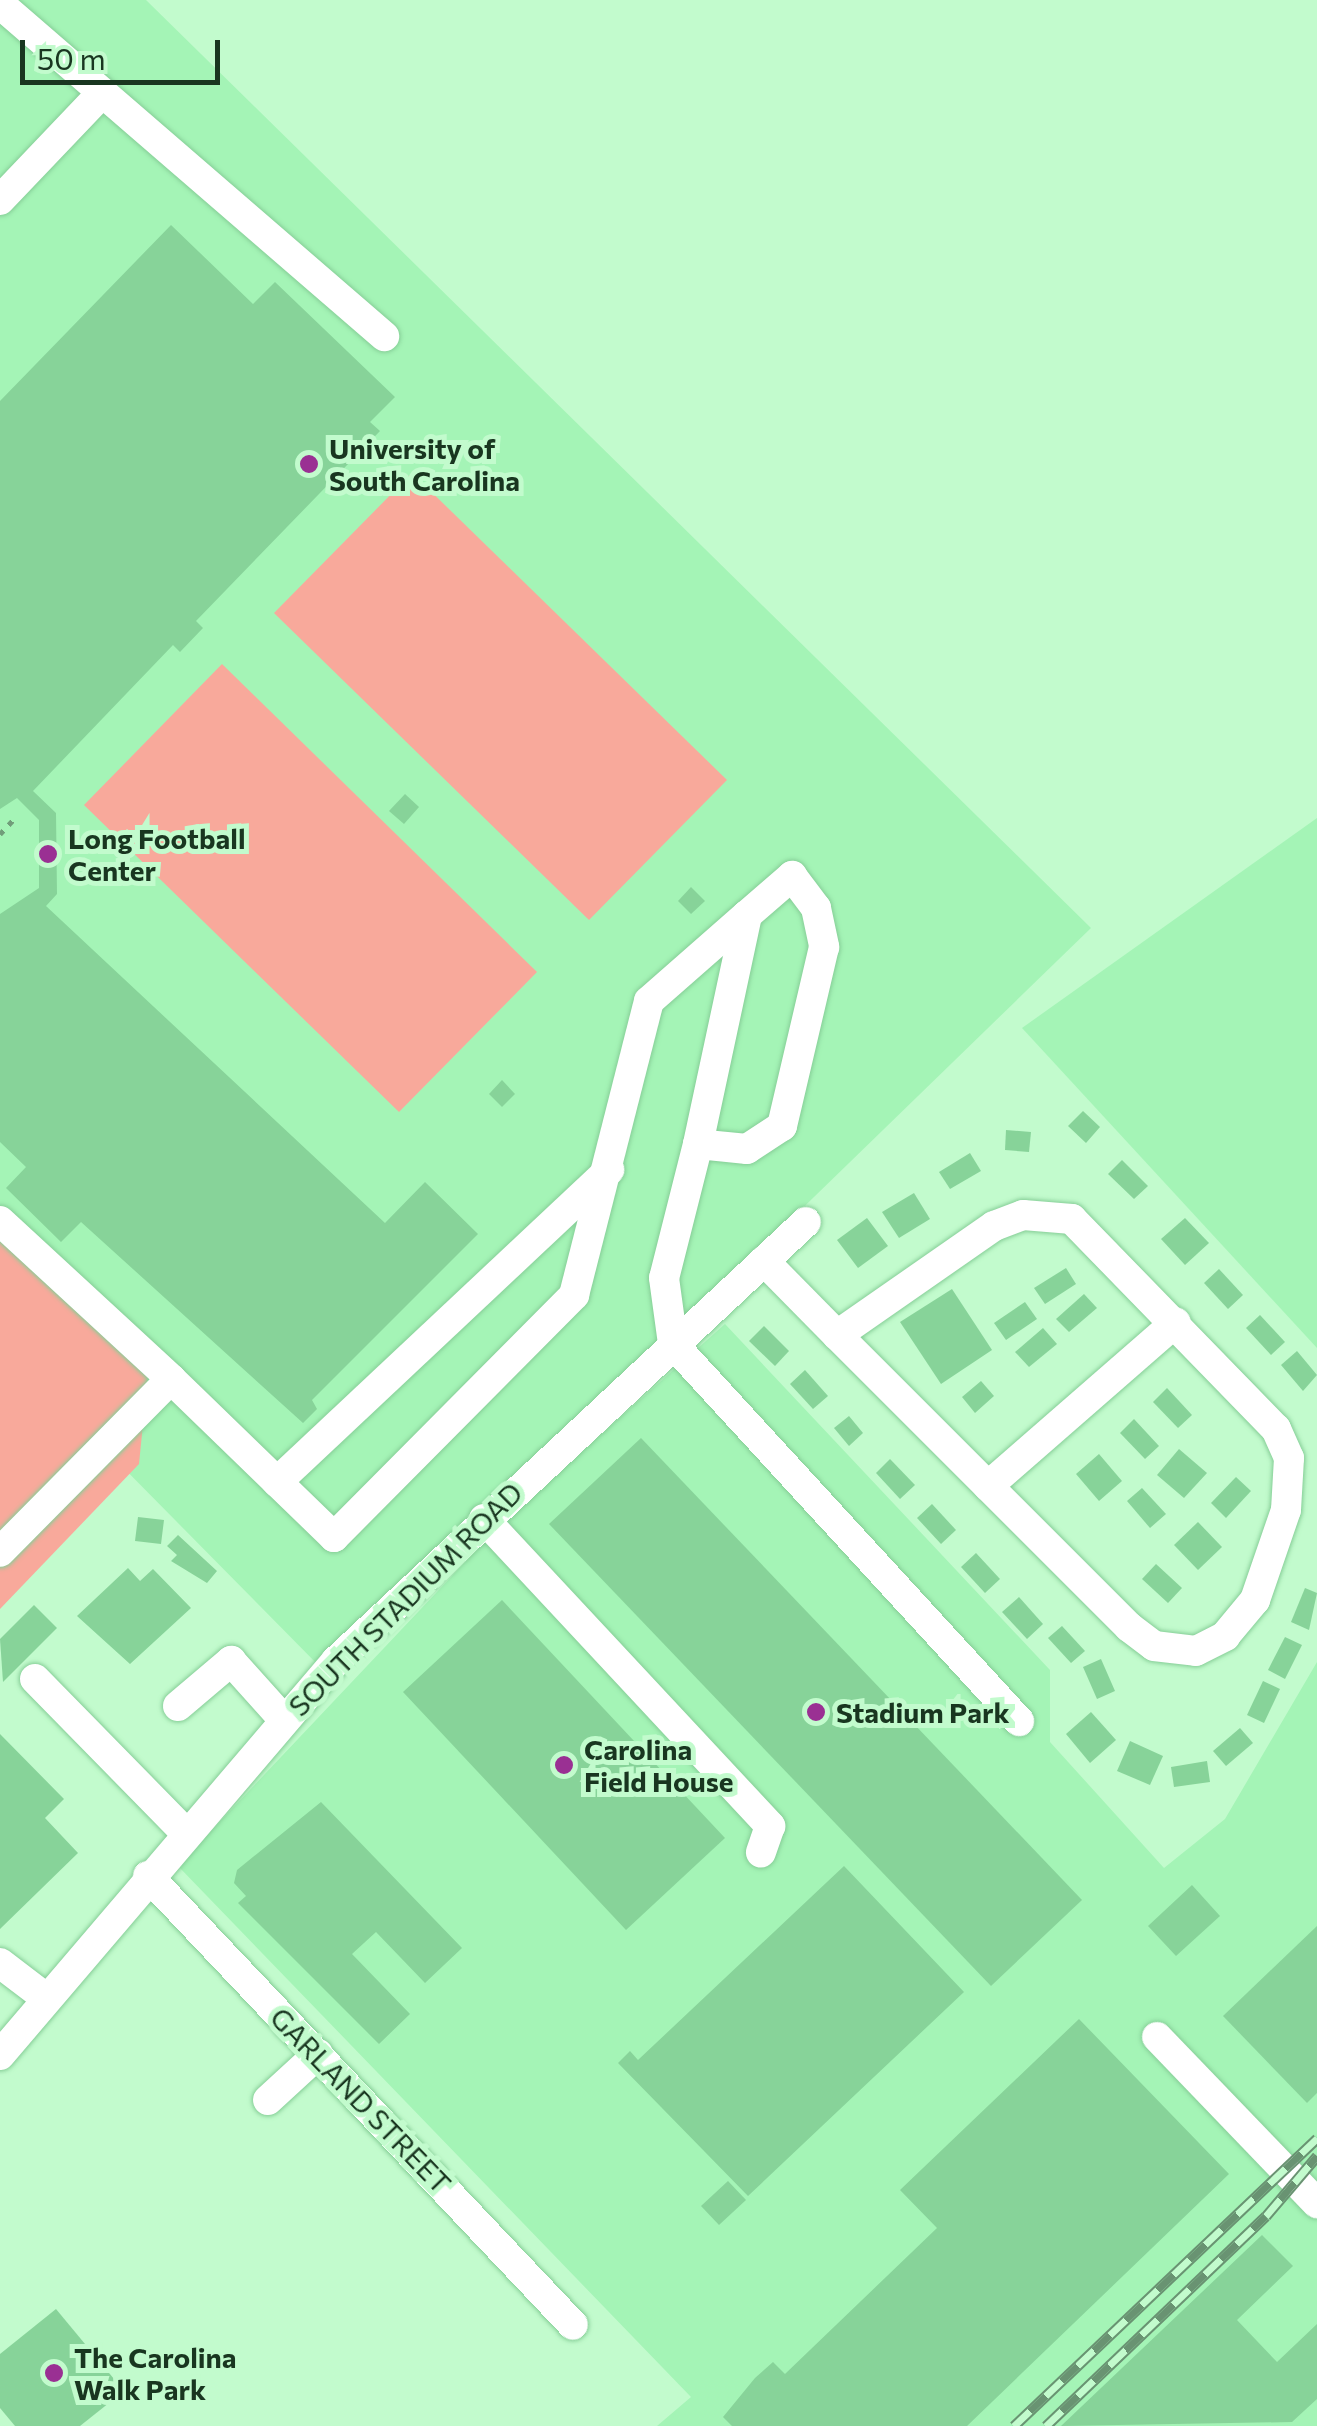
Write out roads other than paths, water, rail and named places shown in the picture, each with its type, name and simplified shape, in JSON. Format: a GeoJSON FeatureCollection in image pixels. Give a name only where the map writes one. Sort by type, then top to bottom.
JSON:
{"type":"FeatureCollection","features":[{"type":"Feature","properties":{"kind":"street"},"geometry":{"type":"LineString","coordinates":[[0,4],[384,336]]}},
{"type":"Feature","properties":{"kind":"street"},"geometry":{"type":"LineString","coordinates":[[0,200],[102,92]]}},
{"type":"Feature","properties":{"kind":"street"},"geometry":{"type":"LineString","coordinates":[[0,1221],[334,1538],[574,1294],[609,1170],[648,1001],[792,876],[816,908],[824,947],[782,1126],[747,1149],[698,1144]]}},
{"type":"Feature","properties":{"kind":"street"},"geometry":{"type":"LineString","coordinates":[[747,915],[698,1144],[664,1278],[673,1344],[1019,1722]]}},
{"type":"Feature","properties":{"kind":"street"},"geometry":{"type":"LineString","coordinates":[[277,1482],[609,1170]]}},
{"type":"Feature","properties":{"kind":"street"},"geometry":{"type":"LineString","coordinates":[[764,1261],[837,1335],[988,1486],[1154,1646],[1173,1656],[1224,1636],[1276,1554],[1289,1458],[1276,1428],[1096,1238],[1050,1213],[1022,1215],[962,1244],[837,1335]]}},
{"type":"Feature","properties":{"kind":"street","name":"SOUTH STADIUM ROAD"},"geometry":{"type":"LineString","coordinates":[[0,2055],[284,1720],[484,1519],[806,1222]]}},
{"type":"Feature","properties":{"kind":"street"},"geometry":{"type":"LineString","coordinates":[[988,1486],[1176,1322]]}},
{"type":"Feature","properties":{"kind":"street"},"geometry":{"type":"LineString","coordinates":[[0,1552],[170,1379]]}},
{"type":"Feature","properties":{"kind":"street"},"geometry":{"type":"LineString","coordinates":[[484,1519],[770,1826],[761,1852]]}},
{"type":"Feature","properties":{"kind":"street"},"geometry":{"type":"LineString","coordinates":[[178,1706],[231,1660],[284,1720]]}},
{"type":"Feature","properties":{"kind":"street"},"geometry":{"type":"LineString","coordinates":[[35,1679],[186,1833]]}},
{"type":"Feature","properties":{"kind":"street","name":"GARLAND STREET"},"geometry":{"type":"LineString","coordinates":[[148,1876],[573,2325]]}},
{"type":"Feature","properties":{"kind":"street"},"geometry":{"type":"LineString","coordinates":[[0,1963],[46,1998]]}},
{"type":"Feature","properties":{"kind":"street"},"geometry":{"type":"LineString","coordinates":[[1158,2037],[1317,2203]]}},
{"type":"Feature","properties":{"kind":"street"},"geometry":{"type":"LineString","coordinates":[[268,2100],[318,2054]]}},
{"type":"Feature","properties":{"kind":"railway"},"geometry":{"type":"LineString","coordinates":[[1014,2426],[1317,2138]]}},
{"type":"Feature","properties":{"kind":"railway"},"geometry":{"type":"LineString","coordinates":[[1046,2426],[1266,2216],[1317,2156]]}},
{"type":"Feature","properties":{"kind":"place","name":"University of South Carolina"},"geometry":{"type":"Point","coordinates":[309,464]}},
{"type":"Feature","properties":{"kind":"place","name":"Long Football Center"},"geometry":{"type":"Point","coordinates":[48,854]}},
{"type":"Feature","properties":{"kind":"place","name":"Stadium Park"},"geometry":{"type":"Point","coordinates":[816,1712]}},
{"type":"Feature","properties":{"kind":"place","name":"Carolina Field House"},"geometry":{"type":"Point","coordinates":[564,1765]}},
{"type":"Feature","properties":{"kind":"place","name":"The Carolina Walk Park"},"geometry":{"type":"Point","coordinates":[54,2373]}}]}
